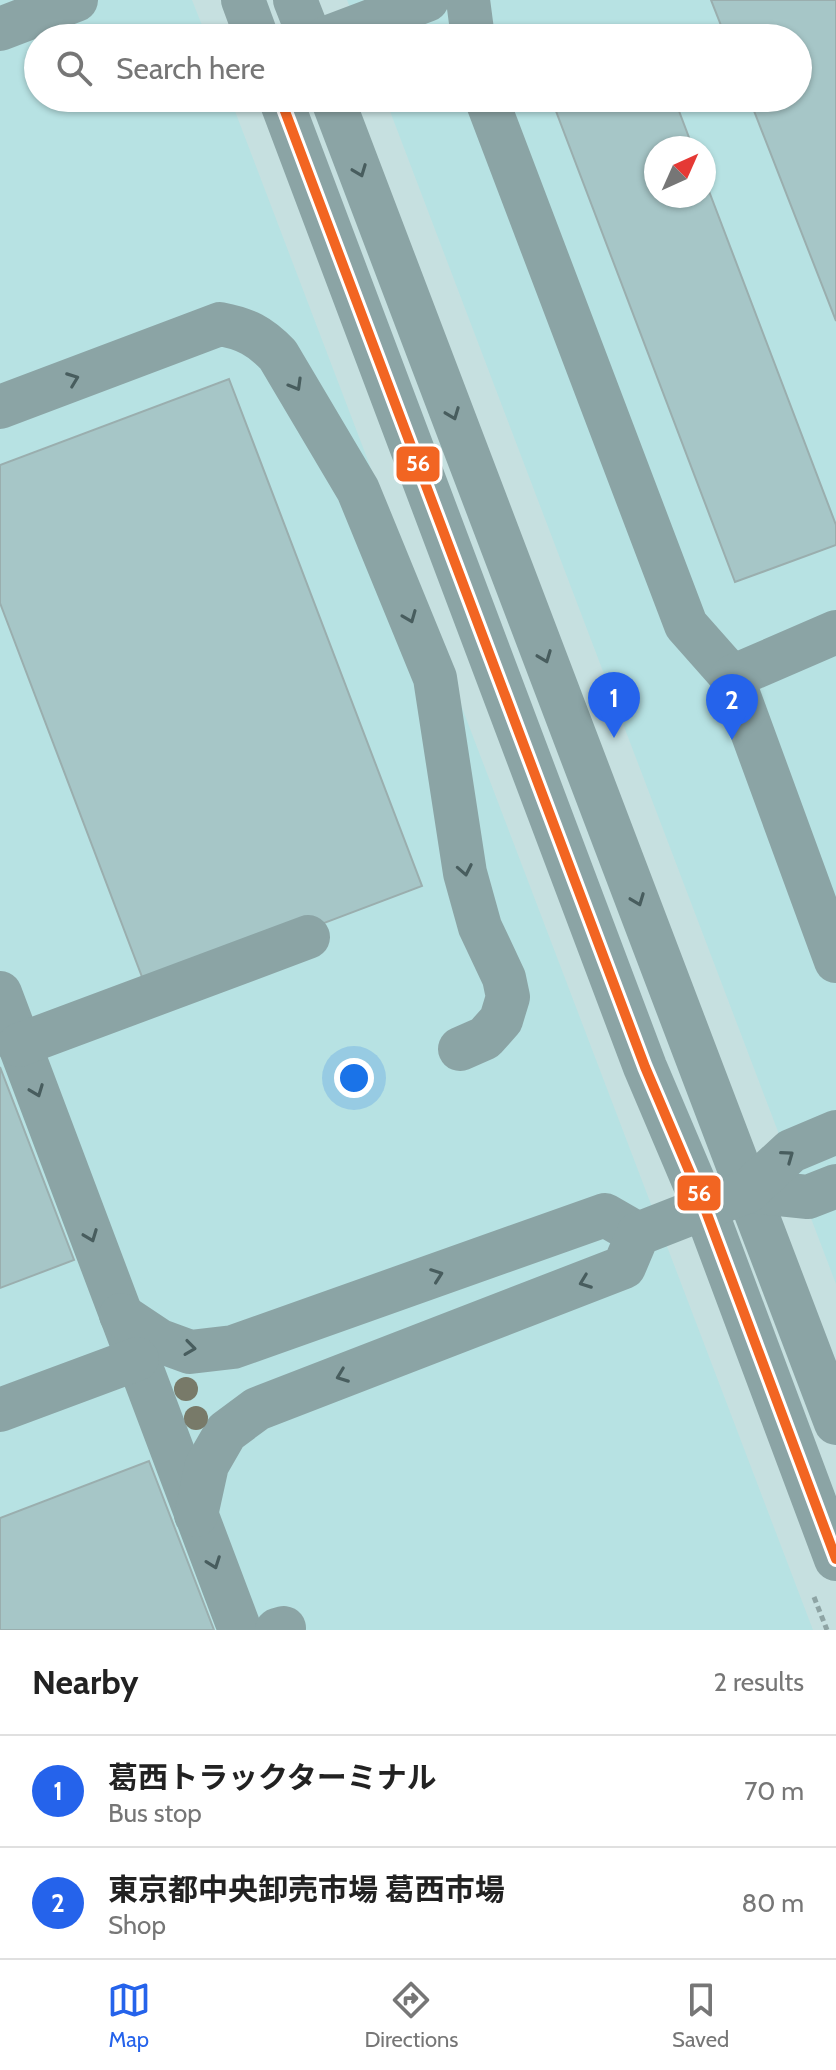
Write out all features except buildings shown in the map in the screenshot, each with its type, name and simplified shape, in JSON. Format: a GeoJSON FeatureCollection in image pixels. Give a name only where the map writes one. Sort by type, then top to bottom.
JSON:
{"type":"FeatureCollection","features":[{"type":"Feature","properties":{"kind":"street"},"geometry":{"type":"LineString","coordinates":[[0,29],[76,0]]}},
{"type":"Feature","properties":{"kind":"street"},"geometry":{"type":"LineString","coordinates":[[243,0],[252,24]]}},
{"type":"Feature","properties":{"kind":"street"},"geometry":{"type":"LineString","coordinates":[[295,0],[304,24]]}},
{"type":"Feature","properties":{"kind":"street"},"geometry":{"type":"LineString","coordinates":[[363,24],[427,0]]}},
{"type":"Feature","properties":{"kind":"street"},"geometry":{"type":"LineString","coordinates":[[468,0],[471,24]]}},
{"type":"Feature","properties":{"kind":"street"},"geometry":{"type":"LineString","coordinates":[[285,112],[645,1067],[704,1206],[836,1559]]}},
{"type":"Feature","properties":{"kind":"street"},"geometry":{"type":"LineString","coordinates":[[337,112],[836,1423]]}},
{"type":"Feature","properties":{"kind":"street"},"geometry":{"type":"LineString","coordinates":[[491,112],[686,625],[732,677],[836,961]]}},
{"type":"Feature","properties":{"kind":"street"},"geometry":{"type":"LineString","coordinates":[[0,407],[220,324],[243,328],[262,338],[278,355],[358,490],[435,678],[465,873],[480,927],[504,978],[508,997],[501,1020],[485,1038],[460,1049]]}},
{"type":"Feature","properties":{"kind":"street"},"geometry":{"type":"LineString","coordinates":[[732,677],[836,632]]}},
{"type":"Feature","properties":{"kind":"street"},"geometry":{"type":"LineString","coordinates":[[19,1045],[308,937]]}},
{"type":"Feature","properties":{"kind":"street"},"geometry":{"type":"LineString","coordinates":[[0,993],[19,1045],[86,1184],[121,1315],[240,1630]]}},
{"type":"Feature","properties":{"kind":"street"},"geometry":{"type":"LineString","coordinates":[[196,1515],[207,1465],[226,1432],[257,1409],[624,1267],[638,1234],[748,1191],[791,1151],[836,1132]]}},
{"type":"Feature","properties":{"kind":"street"},"geometry":{"type":"LineString","coordinates":[[748,1191],[808,1197],[836,1186]]}},
{"type":"Feature","properties":{"kind":"street"},"geometry":{"type":"LineString","coordinates":[[121,1315],[160,1341],[190,1352],[233,1347],[605,1215],[638,1234]]}},
{"type":"Feature","properties":{"kind":"street"},"geometry":{"type":"LineString","coordinates":[[0,1410],[137,1359]]}},
{"type":"Feature","properties":{"kind":"shaded area"},"geometry":{"type":"Polygon","coordinates":[[[0,0],[192,0],[201,24],[24,24],[24,112],[235,112],[813,1630],[0,1630],[0,0]]]}},
{"type":"Feature","properties":{"kind":"shaded area"},"geometry":{"type":"Polygon","coordinates":[[[347,0],[836,0],[836,1284],[390,112],[812,112],[812,24],[356,24],[347,0]]]}},
{"type":"Feature","properties":{"kind":"transit line","name":"56"},"geometry":{"type":"LineString","coordinates":[[285,112],[645,1067],[704,1206],[836,1559]]}},
{"type":"Feature","properties":{"kind":"place","name":"葛西トラックターミナル"},"geometry":{"type":"Point","coordinates":[614,738]}},
{"type":"Feature","properties":{"kind":"place","name":"東京都中央卸売市場 葛西市場"},"geometry":{"type":"Point","coordinates":[732,740]}}]}
